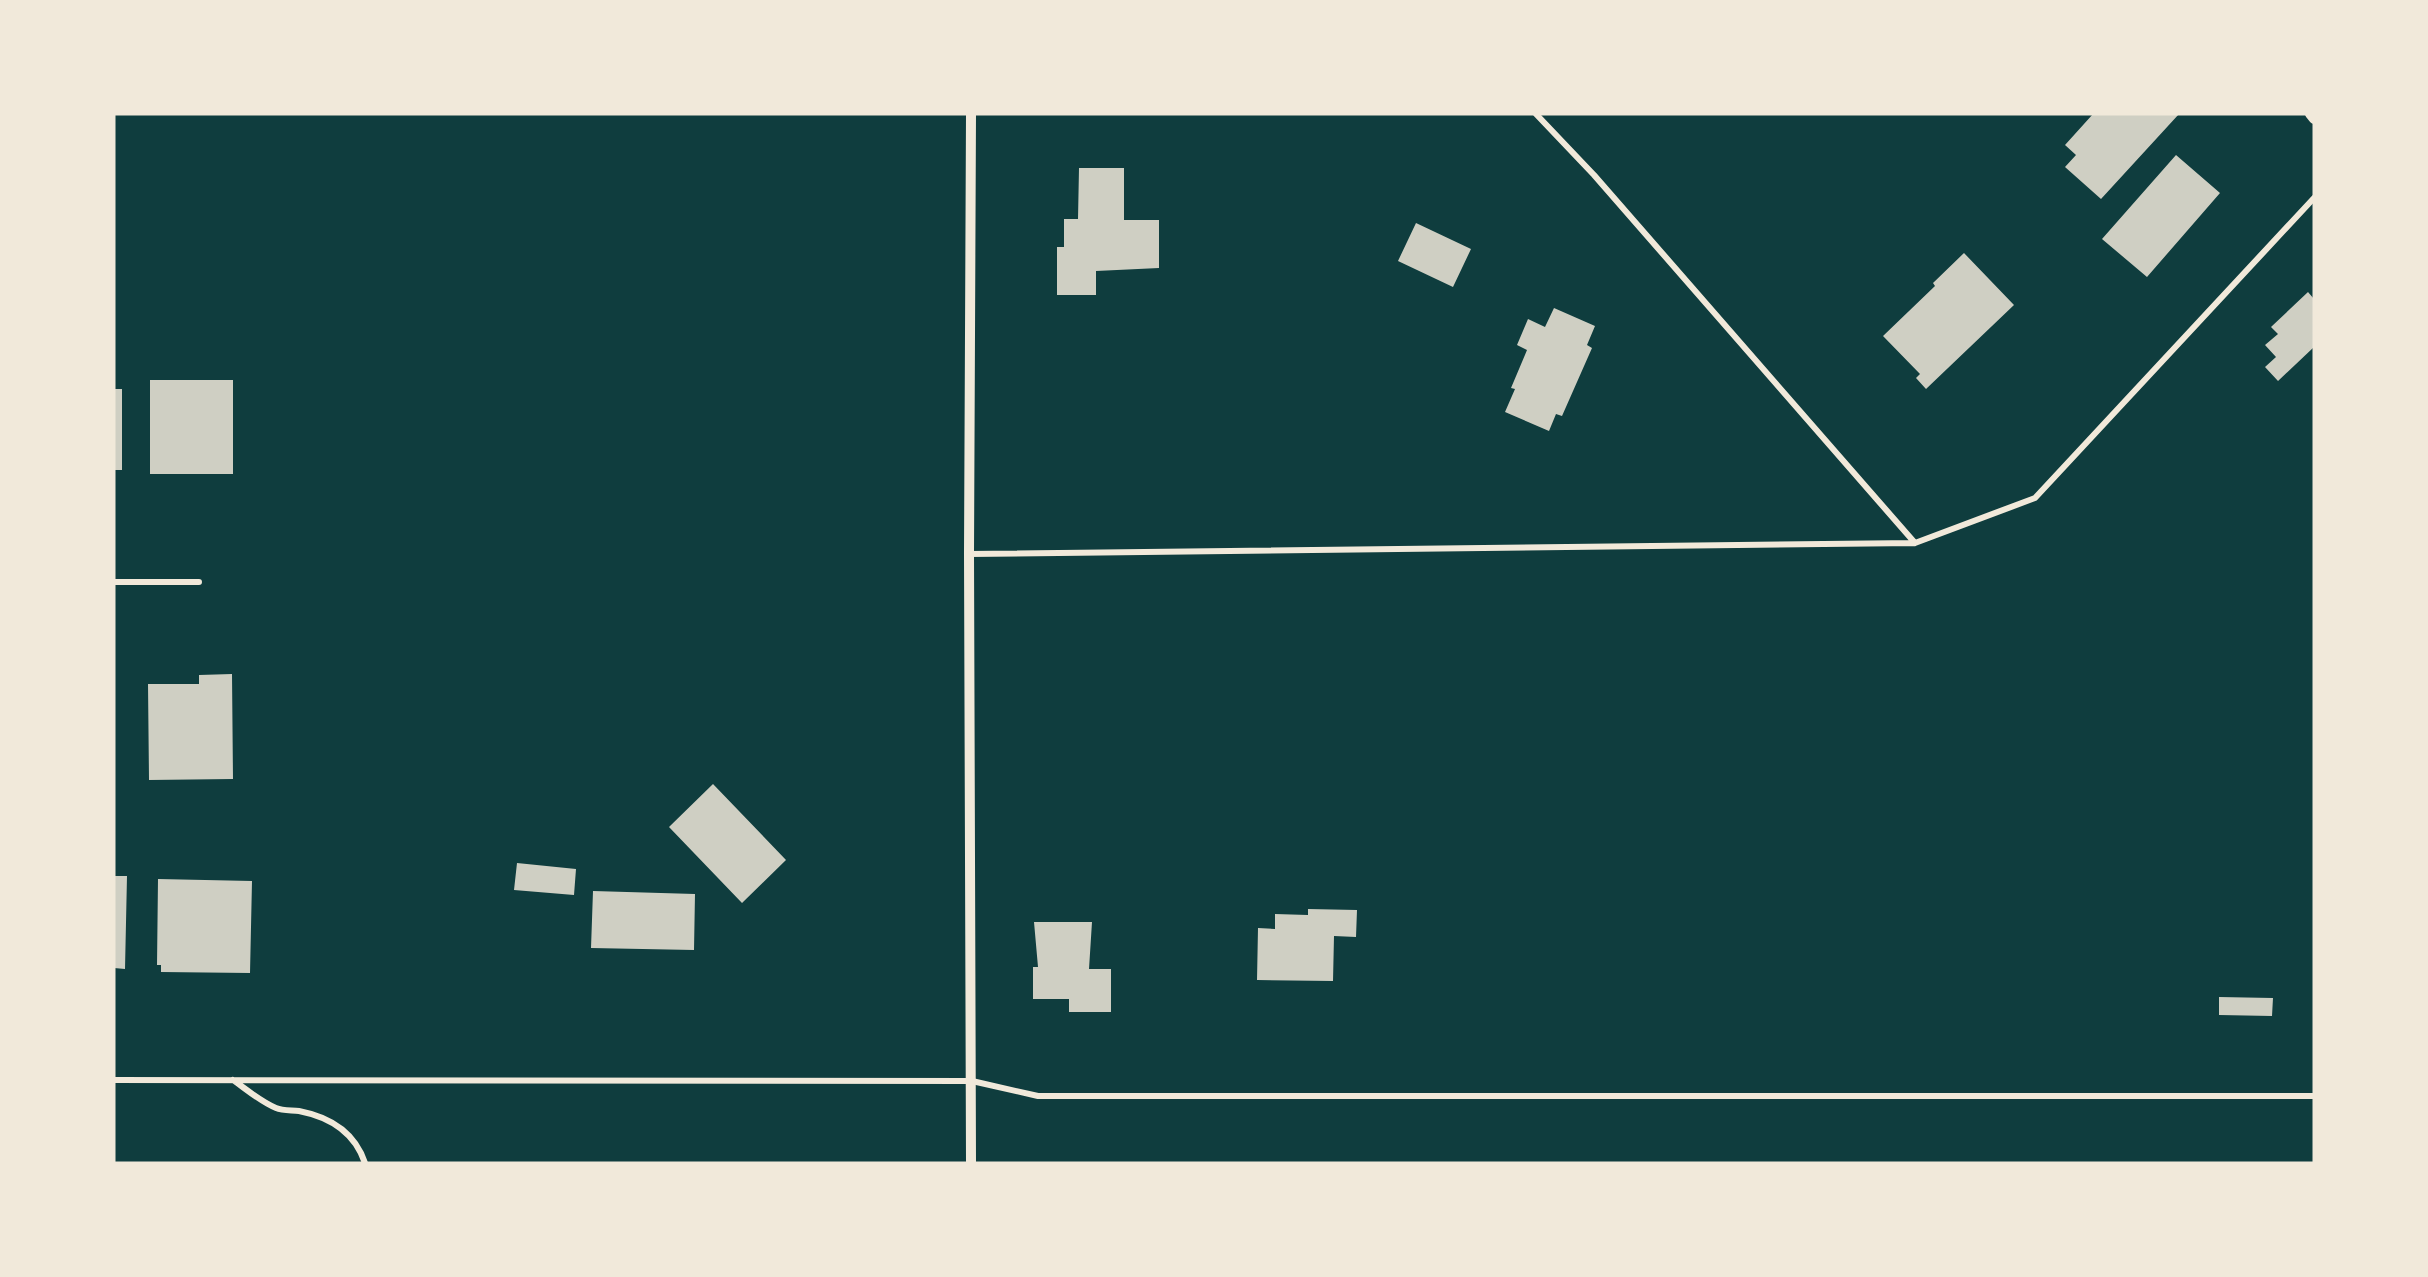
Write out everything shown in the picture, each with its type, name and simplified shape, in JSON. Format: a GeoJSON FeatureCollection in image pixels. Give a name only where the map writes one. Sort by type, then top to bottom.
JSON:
{"type":"FeatureCollection","features":[{"type":"Feature","properties":{"kind":"street"},"geometry":{"type":"LineString","coordinates":[[971,114],[969,554],[971,1163]]}},
{"type":"Feature","properties":{"kind":"street"},"geometry":{"type":"LineString","coordinates":[[1536,114],[1594,175],[1915,543]]}},
{"type":"Feature","properties":{"kind":"street"},"geometry":{"type":"LineString","coordinates":[[2310,114],[2314,119]]}},
{"type":"Feature","properties":{"kind":"street"},"geometry":{"type":"LineString","coordinates":[[969,554],[1915,543],[2035,498],[2314,198]]}},
{"type":"Feature","properties":{"kind":"street"},"geometry":{"type":"LineString","coordinates":[[114,582],[199,582]]}},
{"type":"Feature","properties":{"kind":"street"},"geometry":{"type":"LineString","coordinates":[[114,1080],[972,1081],[1038,1096],[2314,1096]]}},
{"type":"Feature","properties":{"kind":"street"},"geometry":{"type":"LineString","coordinates":[[232,1080],[276,1109],[300,1111],[325,1119],[341,1128],[353,1139],[365,1163]]}},
{"type":"Feature","properties":{"kind":"building"},"geometry":{"type":"Polygon","coordinates":[[[2093,114],[2179,114],[2101,199],[2065,167],[2076,155],[2065,145],[2093,114]]]}},
{"type":"Feature","properties":{"kind":"building"},"geometry":{"type":"Polygon","coordinates":[[[2176,155],[2220,193],[2147,277],[2102,239],[2176,155]]]}},
{"type":"Feature","properties":{"kind":"building"},"geometry":{"type":"Polygon","coordinates":[[[1079,168],[1124,168],[1124,220],[1159,220],[1159,268],[1096,271],[1096,295],[1057,295],[1057,247],[1064,247],[1064,219],[1078,219],[1079,168]]]}},
{"type":"Feature","properties":{"kind":"building"},"geometry":{"type":"Polygon","coordinates":[[[1416,223],[1471,249],[1453,287],[1398,261],[1416,223]]]}},
{"type":"Feature","properties":{"kind":"building"},"geometry":{"type":"Polygon","coordinates":[[[1964,253],[2014,305],[1926,389],[1916,378],[1920,374],[1883,336],[1935,286],[1933,283],[1964,253]]]}},
{"type":"Feature","properties":{"kind":"building"},"geometry":{"type":"Polygon","coordinates":[[[2308,292],[2314,299],[2314,347],[2278,381],[2265,367],[2276,357],[2265,345],[2278,334],[2271,327],[2308,292]]]}},
{"type":"Feature","properties":{"kind":"building"},"geometry":{"type":"Polygon","coordinates":[[[1554,308],[1595,326],[1587,345],[1592,348],[1562,416],[1556,414],[1549,431],[1505,412],[1515,389],[1511,388],[1527,350],[1517,345],[1528,319],[1545,327],[1554,308]]]}},
{"type":"Feature","properties":{"kind":"building"},"geometry":{"type":"Polygon","coordinates":[[[150,380],[233,380],[233,474],[150,474],[150,380]]]}},
{"type":"Feature","properties":{"kind":"building"},"geometry":{"type":"Polygon","coordinates":[[[114,389],[122,389],[122,470],[114,470],[114,389]]]}},
{"type":"Feature","properties":{"kind":"building"},"geometry":{"type":"Polygon","coordinates":[[[232,674],[233,779],[149,780],[148,684],[199,684],[199,675],[232,674]]]}},
{"type":"Feature","properties":{"kind":"building"},"geometry":{"type":"Polygon","coordinates":[[[713,784],[786,860],[742,903],[669,827],[713,784]]]}},
{"type":"Feature","properties":{"kind":"building"},"geometry":{"type":"Polygon","coordinates":[[[517,863],[576,869],[574,895],[514,890],[517,863]]]}},
{"type":"Feature","properties":{"kind":"building"},"geometry":{"type":"Polygon","coordinates":[[[114,876],[127,876],[125,969],[114,968],[114,876]]]}},
{"type":"Feature","properties":{"kind":"building"},"geometry":{"type":"Polygon","coordinates":[[[158,879],[252,881],[250,973],[161,972],[161,965],[157,965],[158,879]]]}},
{"type":"Feature","properties":{"kind":"building"},"geometry":{"type":"Polygon","coordinates":[[[593,891],[695,894],[694,950],[591,948],[593,891]]]}},
{"type":"Feature","properties":{"kind":"building"},"geometry":{"type":"Polygon","coordinates":[[[1308,909],[1357,910],[1356,937],[1334,936],[1333,981],[1257,980],[1258,928],[1275,929],[1275,914],[1308,915],[1308,909]]]}},
{"type":"Feature","properties":{"kind":"building"},"geometry":{"type":"Polygon","coordinates":[[[1034,922],[1092,922],[1089,969],[1111,969],[1111,1012],[1069,1012],[1069,999],[1033,999],[1033,967],[1038,967],[1034,922]]]}},
{"type":"Feature","properties":{"kind":"building"},"geometry":{"type":"Polygon","coordinates":[[[2219,997],[2273,998],[2272,1016],[2219,1015],[2219,997]]]}}]}
